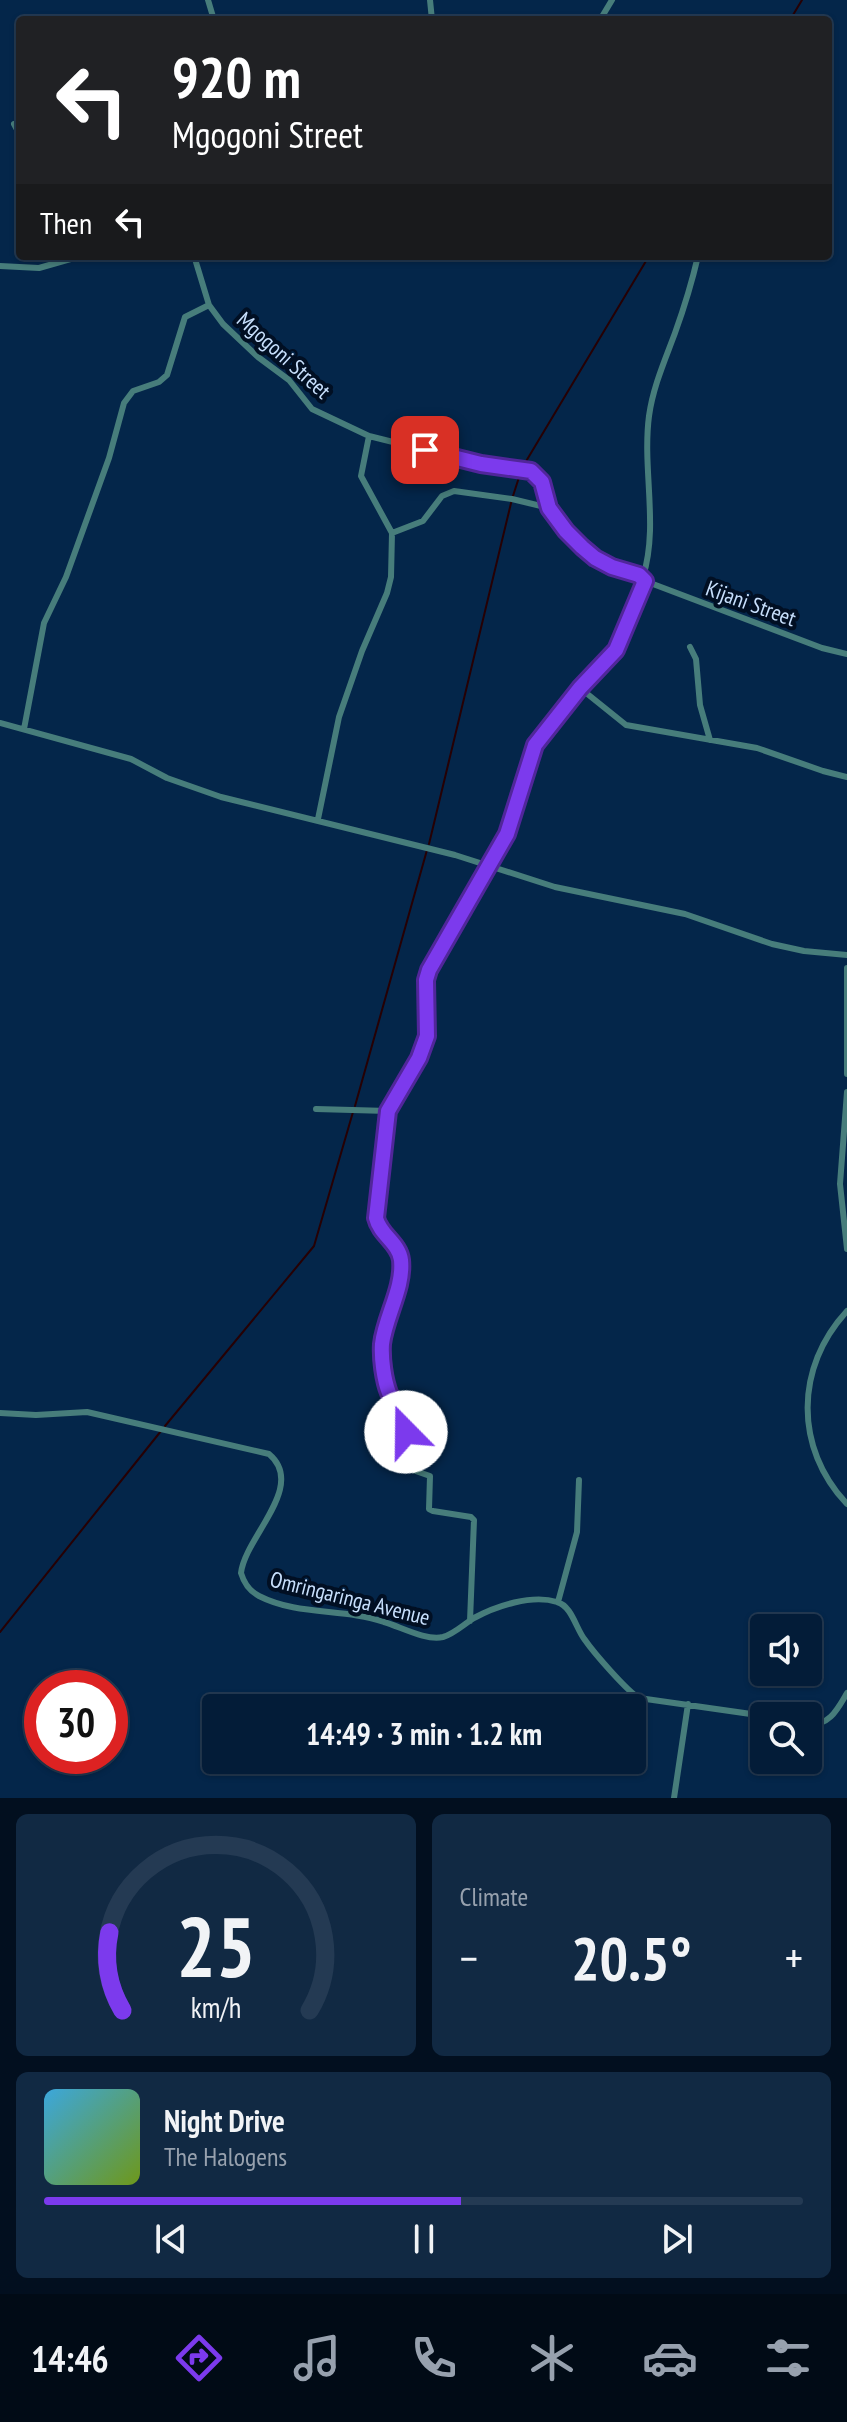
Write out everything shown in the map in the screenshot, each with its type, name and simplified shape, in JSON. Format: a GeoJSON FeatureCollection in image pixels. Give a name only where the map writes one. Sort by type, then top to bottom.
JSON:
{"type":"FeatureCollection","features":[{"type":"Feature","properties":{"kind":"street"},"geometry":{"type":"LineString","coordinates":[[14,124],[16,128]]}},
{"type":"Feature","properties":{"kind":"street"},"geometry":{"type":"LineString","coordinates":[[0,266],[39,268],[58,260]]}},
{"type":"Feature","properties":{"kind":"street","name":"Mgogoni Street"},"geometry":{"type":"LineString","coordinates":[[195,260],[209,305],[223,324],[289,380],[312,409],[369,436],[481,464],[531,471],[542,482],[549,508],[566,531],[595,558],[644,579]]}},
{"type":"Feature","properties":{"kind":"street"},"geometry":{"type":"LineString","coordinates":[[470,1621],[474,1520],[466,1515],[429,1509],[430,1476],[407,1468],[404,1420],[390,1394],[384,1370],[382,1344],[401,1270],[397,1249],[379,1228],[376,1218],[388,1111],[425,1045],[426,980],[429,970],[507,834],[535,745],[580,688],[616,650],[644,579],[650,540],[649,413],[697,260]]}},
{"type":"Feature","properties":{"kind":"street"},"geometry":{"type":"LineString","coordinates":[[24,729],[44,623],[66,577],[109,458],[124,403],[133,391],[167,375],[185,317],[209,305]]}},
{"type":"Feature","properties":{"kind":"street"},"geometry":{"type":"LineString","coordinates":[[318,819],[339,717],[387,593],[392,564],[392,533],[361,476],[369,436]]}},
{"type":"Feature","properties":{"kind":"street"},"geometry":{"type":"LineString","coordinates":[[392,533],[423,521],[442,496],[454,491],[549,508]]}},
{"type":"Feature","properties":{"kind":"street","name":"Kijani Street"},"geometry":{"type":"LineString","coordinates":[[644,579],[822,648],[847,654]]}},
{"type":"Feature","properties":{"kind":"street"},"geometry":{"type":"LineString","coordinates":[[690,647],[696,659],[700,705],[710,740]]}},
{"type":"Feature","properties":{"kind":"street"},"geometry":{"type":"LineString","coordinates":[[580,688],[626,725],[766,750],[847,777]]}},
{"type":"Feature","properties":{"kind":"street"},"geometry":{"type":"LineString","coordinates":[[0,723],[131,759],[167,778],[221,797],[455,855],[555,887],[685,914],[772,944],[847,955]]}},
{"type":"Feature","properties":{"kind":"street"},"geometry":{"type":"LineString","coordinates":[[847,968],[847,1074]]}},
{"type":"Feature","properties":{"kind":"street"},"geometry":{"type":"LineString","coordinates":[[847,1092],[840,1184],[847,1249]]}},
{"type":"Feature","properties":{"kind":"street"},"geometry":{"type":"LineString","coordinates":[[316,1109],[388,1111]]}},
{"type":"Feature","properties":{"kind":"street"},"geometry":{"type":"LineString","coordinates":[[847,1311],[828,1334],[814,1362],[808,1415],[816,1456],[832,1487],[847,1504]]}},
{"type":"Feature","properties":{"kind":"street","name":"Omringaringa Avenue"},"geometry":{"type":"LineString","coordinates":[[0,1413],[87,1412],[269,1454],[280,1468],[281,1487],[241,1567],[242,1578],[258,1596],[297,1608],[355,1614],[434,1637],[450,1634],[497,1608],[543,1600],[558,1602]]}},
{"type":"Feature","properties":{"kind":"street"},"geometry":{"type":"LineString","coordinates":[[579,1480],[577,1532],[558,1602],[567,1609],[587,1643],[639,1698],[750,1714]]}},
{"type":"Feature","properties":{"kind":"street"},"geometry":{"type":"LineString","coordinates":[[822,1723],[830,1719],[847,1693]]}},
{"type":"Feature","properties":{"kind":"street"},"geometry":{"type":"LineString","coordinates":[[674,1798],[688,1704]]}},
{"type":"Feature","properties":{"kind":"waterway"},"geometry":{"type":"LineString","coordinates":[[792,16],[802,0]]}},
{"type":"Feature","properties":{"kind":"waterway"},"geometry":{"type":"LineString","coordinates":[[429,844],[522,468],[647,260]]}},
{"type":"Feature","properties":{"kind":"waterway"},"geometry":{"type":"LineString","coordinates":[[355,1106],[427,850]]}},
{"type":"Feature","properties":{"kind":"waterway"},"geometry":{"type":"LineString","coordinates":[[165,1426],[314,1246],[353,1112]]}},
{"type":"Feature","properties":{"kind":"waterway"},"geometry":{"type":"LineString","coordinates":[[0,1632],[161,1431]]}},
{"type":"Feature","properties":{"kind":"route"},"geometry":{"type":"LineString","coordinates":[[406,1432],[402,1414],[387,1387],[382,1344],[401,1270],[397,1249],[379,1228],[376,1218],[388,1111],[425,1045],[426,980],[429,970],[500,849],[535,745],[580,688],[616,650],[645,581],[639,575],[595,558],[582,547],[549,508],[542,482],[531,471],[481,464],[425,450]]}}]}
